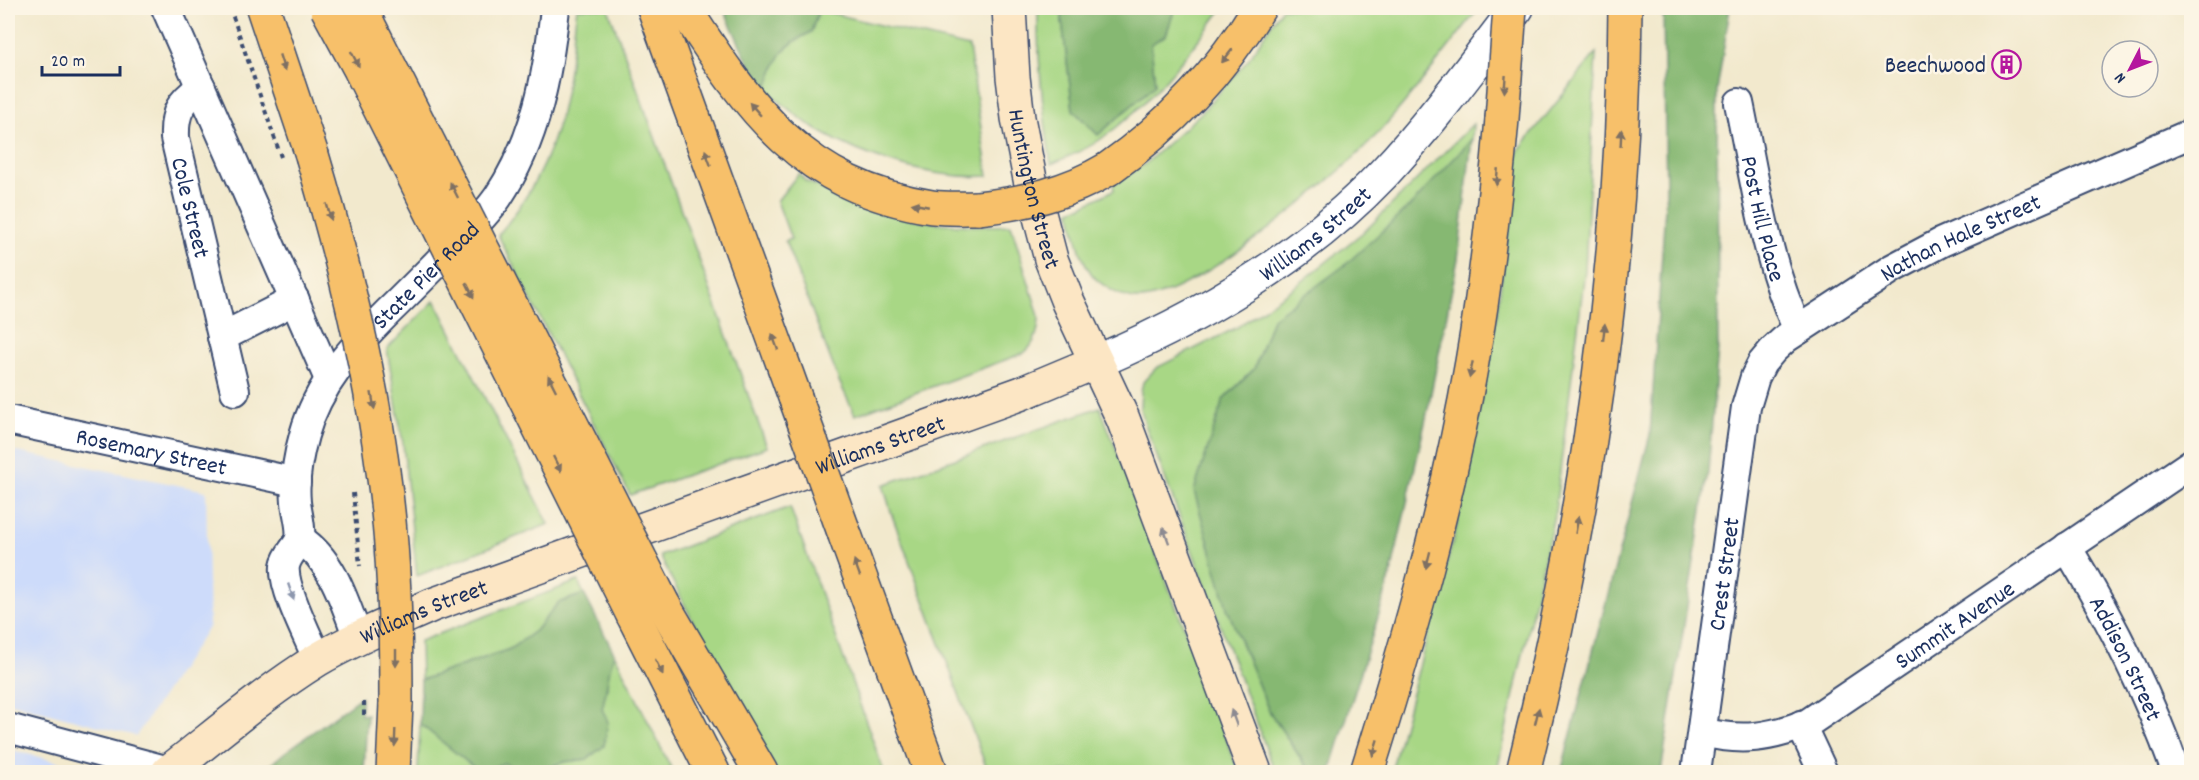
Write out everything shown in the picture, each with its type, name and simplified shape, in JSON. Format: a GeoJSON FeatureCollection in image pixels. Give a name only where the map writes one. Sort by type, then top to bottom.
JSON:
{"type":"FeatureCollection","features":[{"type":"Feature","properties":{"kind":"main road"},"geometry":{"type":"LineString","coordinates":[[263,8],[327,204],[355,311],[368,373],[384,473],[391,547],[396,641],[393,772]]}},
{"type":"Feature","properties":{"kind":"main road"},"geometry":{"type":"LineString","coordinates":[[327,8],[713,772]]}},
{"type":"Feature","properties":{"kind":"main road"},"geometry":{"type":"LineString","coordinates":[[360,8],[663,604],[761,772]]}},
{"type":"Feature","properties":{"kind":"main road"},"geometry":{"type":"LineString","coordinates":[[654,8],[931,772]]}},
{"type":"Feature","properties":{"kind":"main road"},"geometry":{"type":"LineString","coordinates":[[684,8],[745,97],[793,148],[845,181],[891,199],[934,208],[978,208],[1004,206],[1066,190],[1108,169],[1156,133],[1187,101],[1228,54],[1259,8]]}},
{"type":"Feature","properties":{"kind":"main road","name":"Huntington Street"},"geometry":{"type":"LineString","coordinates":[[1009,8],[1018,118],[1030,179],[1051,259],[1068,302],[1123,419],[1255,772]]}},
{"type":"Feature","properties":{"kind":"main road"},"geometry":{"type":"LineString","coordinates":[[1367,772],[1424,577],[1458,435],[1486,274],[1502,118],[1510,8]]}},
{"type":"Feature","properties":{"kind":"main road"},"geometry":{"type":"LineString","coordinates":[[1523,772],[1563,601],[1592,429],[1615,225],[1624,76],[1625,8]]}},
{"type":"Feature","properties":{"kind":"main road","name":"Williams Street"},"geometry":{"type":"LineString","coordinates":[[168,772],[273,690],[318,660],[358,638],[432,605],[1022,393],[1096,362]]}},
{"type":"Feature","properties":{"kind":"main road"},"geometry":{"type":"LineString","coordinates":[[869,601],[944,772]]}},
{"type":"Feature","properties":{"kind":"main road"},"geometry":{"type":"LineString","coordinates":[[685,719],[695,772]]}},
{"type":"Feature","properties":{"kind":"street","name":"Cole Street"},"geometry":{"type":"LineString","coordinates":[[166,8],[329,379]]}},
{"type":"Feature","properties":{"kind":"street","name":"State Pier Road"},"geometry":{"type":"LineString","coordinates":[[300,539],[296,500],[297,470],[305,433],[329,379],[355,346],[473,227],[488,210],[509,178],[536,117],[547,70],[555,8]]}},
{"type":"Feature","properties":{"kind":"street","name":"Williams Street"},"geometry":{"type":"LineString","coordinates":[[1096,362],[1199,314],[1249,284],[1314,237],[1382,175],[1413,141],[1517,8]]}},
{"type":"Feature","properties":{"kind":"street","name":"Cole Street"},"geometry":{"type":"LineString","coordinates":[[201,87],[180,106],[174,123],[175,138],[235,391]]}},
{"type":"Feature","properties":{"kind":"street","name":"Post Hill Place"},"geometry":{"type":"LineString","coordinates":[[1739,103],[1772,262],[1798,330]]}},
{"type":"Feature","properties":{"kind":"street","name":"Nathan Hale Street"},"geometry":{"type":"LineString","coordinates":[[1755,377],[1762,363],[1773,350],[1798,330],[1917,254],[2192,133]]}},
{"type":"Feature","properties":{"kind":"street"},"geometry":{"type":"LineString","coordinates":[[222,337],[295,300]]}},
{"type":"Feature","properties":{"kind":"street","name":"Crest Street"},"geometry":{"type":"LineString","coordinates":[[1696,772],[1746,408],[1755,377]]}},
{"type":"Feature","properties":{"kind":"street","name":"Rosemary Street"},"geometry":{"type":"LineString","coordinates":[[8,420],[296,482]]}},
{"type":"Feature","properties":{"kind":"street","name":"Summit Avenue"},"geometry":{"type":"LineString","coordinates":[[1702,732],[1722,737],[1765,737],[1787,731],[1827,711],[2192,463]]}},
{"type":"Feature","properties":{"kind":"street"},"geometry":{"type":"LineString","coordinates":[[318,660],[297,612],[285,572],[287,559],[300,539],[312,546],[323,561],[341,595],[358,638]]}},
{"type":"Feature","properties":{"kind":"street","name":"Addison Street"},"geometry":{"type":"LineString","coordinates":[[2067,548],[2120,642],[2148,702],[2176,772]]}},
{"type":"Feature","properties":{"kind":"street"},"geometry":{"type":"LineString","coordinates":[[1801,725],[1823,772]]}},
{"type":"Feature","properties":{"kind":"street"},"geometry":{"type":"LineString","coordinates":[[8,728],[168,772]]}},
{"type":"Feature","properties":{"kind":"path"},"geometry":{"type":"LineString","coordinates":[[230,8],[283,162]]}},
{"type":"Feature","properties":{"kind":"path"},"geometry":{"type":"LineString","coordinates":[[353,485],[361,569]]}},
{"type":"Feature","properties":{"kind":"path"},"geometry":{"type":"LineString","coordinates":[[364,696],[364,715]]}},
{"type":"Feature","properties":{"kind":"shaded area"},"geometry":{"type":"Polygon","coordinates":[[[8,450],[206,491],[209,626],[136,736],[8,702],[8,450]]]}},
{"type":"Feature","properties":{"kind":"shaded area"},"geometry":{"type":"Polygon","coordinates":[[[8,749],[96,772],[8,772],[8,749]]]}},
{"type":"Feature","properties":{"kind":"green space"},"geometry":{"type":"Polygon","coordinates":[[[577,8],[608,8],[767,447],[630,495],[498,235],[527,194],[550,149],[566,91],[577,8]]]}},
{"type":"Feature","properties":{"kind":"green space"},"geometry":{"type":"Polygon","coordinates":[[[723,8],[819,10],[811,32],[791,44],[781,55],[766,90],[748,62],[723,8]]]}},
{"type":"Feature","properties":{"kind":"green space"},"geometry":{"type":"Polygon","coordinates":[[[1038,8],[1063,8],[1062,21],[1073,110],[1098,135],[1155,85],[1151,43],[1166,35],[1175,8],[1223,8],[1167,78],[1136,111],[1095,143],[1051,164],[1041,86],[1038,8]]]}},
{"type":"Feature","properties":{"kind":"green space"},"geometry":{"type":"Polygon","coordinates":[[[1063,8],[1175,8],[1166,35],[1151,44],[1155,85],[1098,135],[1073,110],[1062,21],[1063,8]]]}},
{"type":"Feature","properties":{"kind":"green space"},"geometry":{"type":"Polygon","coordinates":[[[1282,8],[1479,8],[1370,142],[1325,184],[1258,237],[1189,282],[1159,295],[1135,299],[1109,289],[1095,277],[1084,260],[1070,210],[1114,190],[1113,184],[1145,164],[1202,112],[1248,60],[1282,8]]]}},
{"type":"Feature","properties":{"kind":"green space"},"geometry":{"type":"Polygon","coordinates":[[[1663,8],[1730,8],[1717,91],[1718,348],[1708,472],[1661,772],[1561,772],[1650,435],[1666,192],[1663,8]]]}},
{"type":"Feature","properties":{"kind":"green space"},"geometry":{"type":"Polygon","coordinates":[[[819,10],[969,47],[988,176],[922,171],[856,150],[817,130],[766,90],[781,55],[791,44],[811,32],[819,10]]]}},
{"type":"Feature","properties":{"kind":"green space"},"geometry":{"type":"Polygon","coordinates":[[[1596,53],[1585,270],[1555,511],[1498,765],[1496,772],[1391,772],[1456,529],[1497,314],[1518,151],[1596,53]]]}},
{"type":"Feature","properties":{"kind":"green space"},"geometry":{"type":"Polygon","coordinates":[[[1473,124],[1472,139],[1431,186],[1393,224],[1335,274],[1272,319],[1254,369],[1223,400],[1227,608],[1269,711],[1310,772],[1275,772],[1146,427],[1140,408],[1143,382],[1156,368],[1236,328],[1299,284],[1367,229],[1473,124]]]}},
{"type":"Feature","properties":{"kind":"green space"},"geometry":{"type":"Polygon","coordinates":[[[1472,139],[1458,259],[1426,418],[1390,578],[1330,772],[1310,772],[1269,711],[1227,608],[1194,491],[1223,400],[1254,369],[1272,319],[1345,265],[1414,202],[1472,139]]]}},
{"type":"Feature","properties":{"kind":"green space"},"geometry":{"type":"Polygon","coordinates":[[[799,173],[805,181],[857,203],[891,214],[942,223],[976,226],[1011,225],[1039,316],[1034,341],[1024,353],[855,415],[839,381],[785,241],[791,239],[777,201],[799,173]]]}},
{"type":"Feature","properties":{"kind":"green space"},"geometry":{"type":"Polygon","coordinates":[[[435,300],[549,524],[417,576],[403,444],[387,349],[435,300]]]}},
{"type":"Feature","properties":{"kind":"green space"},"geometry":{"type":"Polygon","coordinates":[[[1100,407],[1239,772],[988,772],[893,518],[883,485],[1100,407]]]}},
{"type":"Feature","properties":{"kind":"green space"},"geometry":{"type":"Polygon","coordinates":[[[790,507],[884,772],[769,772],[660,556],[790,507]]]}},
{"type":"Feature","properties":{"kind":"green space"},"geometry":{"type":"Polygon","coordinates":[[[578,581],[584,594],[558,603],[535,631],[510,649],[421,680],[420,641],[578,581]]]}},
{"type":"Feature","properties":{"kind":"green space"},"geometry":{"type":"Polygon","coordinates":[[[584,594],[614,653],[602,709],[608,722],[604,746],[587,759],[564,762],[539,771],[524,772],[504,763],[489,769],[476,769],[420,724],[421,680],[510,649],[535,631],[558,603],[584,594]]]}},
{"type":"Feature","properties":{"kind":"green space"},"geometry":{"type":"Polygon","coordinates":[[[614,653],[673,772],[529,772],[564,762],[587,759],[607,689],[607,675],[614,653]]]}},
{"type":"Feature","properties":{"kind":"green space"},"geometry":{"type":"Polygon","coordinates":[[[361,697],[361,715],[367,714],[364,772],[262,772],[284,753],[361,697]]]}},
{"type":"Feature","properties":{"kind":"green space"},"geometry":{"type":"Polygon","coordinates":[[[420,724],[476,769],[489,769],[504,763],[524,772],[418,772],[420,724]]]}},
{"type":"Feature","properties":{"kind":"place","name":"Beechwood"},"geometry":{"type":"Point","coordinates":[2007,64]}}]}
